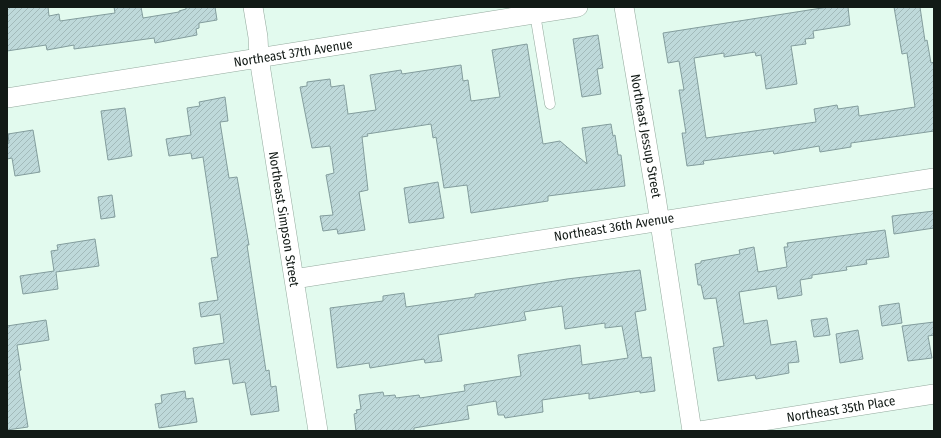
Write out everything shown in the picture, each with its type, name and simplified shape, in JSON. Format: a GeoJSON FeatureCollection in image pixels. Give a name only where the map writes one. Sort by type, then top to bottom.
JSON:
{"type":"FeatureCollection","features":[{"type":"Feature","properties":{"kind":"street","name":"Northeast Simpson Street"},"geometry":{"type":"LineString","coordinates":[[254,7],[259,58],[318,431]]}},
{"type":"Feature","properties":{"kind":"street","name":"Northeast 37th Avenue"},"geometry":{"type":"LineString","coordinates":[[7,98],[578,7]]}},
{"type":"Feature","properties":{"kind":"street","name":"Northeast Jessup Street"},"geometry":{"type":"LineString","coordinates":[[624,7],[660,220],[692,431]]}},
{"type":"Feature","properties":{"kind":"street","name":"Northeast 36th Avenue"},"geometry":{"type":"LineString","coordinates":[[294,279],[660,220],[934,178]]}},
{"type":"Feature","properties":{"kind":"street","name":"Northeast 35th Place"},"geometry":{"type":"LineString","coordinates":[[700,431],[934,394]]}},
{"type":"Feature","properties":{"kind":"lane"},"geometry":{"type":"LineString","coordinates":[[535,14],[550,104]]}},
{"type":"Feature","properties":{"kind":"building"},"geometry":{"type":"Polygon","coordinates":[[[7,7],[48,7],[49,16],[59,14],[60,21],[115,13],[114,7],[141,7],[143,18],[179,12],[186,9],[186,7],[215,7],[217,20],[199,23],[199,28],[196,29],[197,35],[155,43],[154,38],[74,49],[74,45],[47,50],[46,45],[7,51],[7,7]]]}},
{"type":"Feature","properties":{"kind":"building"},"geometry":{"type":"Polygon","coordinates":[[[828,7],[848,7],[850,25],[813,31],[814,38],[805,39],[806,44],[791,46],[797,84],[766,89],[761,55],[756,56],[755,52],[724,57],[724,53],[694,58],[706,138],[816,122],[814,109],[837,105],[838,109],[858,106],[859,116],[915,107],[907,53],[902,54],[894,7],[920,7],[925,41],[927,40],[931,63],[934,62],[934,131],[851,143],[851,147],[820,152],[819,146],[774,154],[773,151],[703,161],[704,164],[687,166],[682,133],[686,133],[679,90],[684,90],[679,61],[668,63],[663,33],[828,7]]]}},
{"type":"Feature","properties":{"kind":"building"},"geometry":{"type":"Polygon","coordinates":[[[598,35],[603,68],[597,69],[601,94],[582,97],[573,39],[598,35]]]}},
{"type":"Feature","properties":{"kind":"building"},"geometry":{"type":"Polygon","coordinates":[[[527,44],[543,144],[560,141],[587,164],[582,128],[611,124],[613,136],[615,135],[618,155],[621,155],[625,186],[548,196],[548,201],[471,213],[467,185],[444,188],[436,137],[433,138],[431,124],[367,134],[368,136],[362,137],[368,190],[359,192],[365,230],[338,234],[337,229],[323,231],[320,216],[333,215],[326,175],[334,173],[330,146],[312,148],[300,87],[307,86],[307,82],[330,79],[331,87],[344,85],[348,114],[376,110],[370,75],[401,70],[402,74],[461,65],[463,81],[468,80],[471,101],[500,97],[492,50],[527,44]]]}},
{"type":"Feature","properties":{"kind":"building"},"geometry":{"type":"Polygon","coordinates":[[[225,97],[228,121],[220,122],[229,178],[237,177],[249,245],[247,245],[266,371],[269,370],[271,387],[276,386],[279,411],[251,415],[245,382],[233,384],[229,359],[195,364],[193,348],[224,343],[220,314],[201,317],[199,303],[218,300],[211,258],[218,257],[203,157],[192,159],[191,153],[169,156],[166,139],[191,135],[187,108],[200,106],[199,102],[225,97]]]}},
{"type":"Feature","properties":{"kind":"building"},"geometry":{"type":"Polygon","coordinates":[[[125,108],[132,156],[108,160],[101,111],[125,108]]]}},
{"type":"Feature","properties":{"kind":"building"},"geometry":{"type":"Polygon","coordinates":[[[33,130],[40,172],[15,176],[12,158],[7,159],[7,144],[9,143],[8,134],[33,130]]]}},
{"type":"Feature","properties":{"kind":"building"},"geometry":{"type":"Polygon","coordinates":[[[438,182],[444,218],[409,223],[404,188],[438,182]]]}},
{"type":"Feature","properties":{"kind":"building"},"geometry":{"type":"Polygon","coordinates":[[[112,195],[115,217],[101,219],[98,197],[112,195]]]}},
{"type":"Feature","properties":{"kind":"building"},"geometry":{"type":"Polygon","coordinates":[[[934,211],[934,228],[894,234],[892,216],[934,211]]]}},
{"type":"Feature","properties":{"kind":"building"},"geometry":{"type":"Polygon","coordinates":[[[885,230],[889,257],[866,260],[867,264],[846,267],[847,270],[812,275],[812,278],[800,280],[802,295],[778,299],[776,286],[739,292],[744,324],[767,320],[771,345],[796,341],[799,362],[788,363],[789,373],[756,379],[755,375],[718,381],[713,348],[724,346],[716,298],[704,299],[701,285],[698,285],[695,264],[701,263],[701,261],[740,254],[739,250],[754,247],[758,272],[787,267],[784,247],[788,247],[787,243],[885,230]]]}},
{"type":"Feature","properties":{"kind":"building"},"geometry":{"type":"Polygon","coordinates":[[[95,239],[99,266],[56,272],[58,289],[23,294],[20,276],[54,271],[51,251],[58,250],[57,245],[95,239]]]}},
{"type":"Feature","properties":{"kind":"building"},"geometry":{"type":"Polygon","coordinates":[[[640,270],[646,310],[635,312],[642,358],[651,357],[655,391],[640,393],[640,391],[589,399],[589,393],[542,400],[543,412],[505,418],[504,415],[498,415],[496,401],[467,406],[469,419],[414,428],[414,431],[356,431],[354,414],[357,413],[356,410],[361,409],[359,395],[383,392],[384,396],[395,395],[396,398],[419,395],[420,398],[465,391],[464,385],[521,376],[518,355],[580,345],[582,365],[628,358],[622,326],[605,328],[605,323],[565,329],[562,306],[524,312],[526,320],[438,335],[442,361],[425,363],[424,359],[370,368],[369,363],[337,368],[330,308],[383,301],[383,296],[404,293],[406,307],[475,297],[475,294],[567,279],[640,270]]]}},
{"type":"Feature","properties":{"kind":"building"},"geometry":{"type":"Polygon","coordinates":[[[899,303],[902,323],[882,326],[879,306],[899,303]]]}},
{"type":"Feature","properties":{"kind":"building"},"geometry":{"type":"Polygon","coordinates":[[[827,318],[830,335],[814,337],[811,320],[827,318]]]}},
{"type":"Feature","properties":{"kind":"building"},"geometry":{"type":"Polygon","coordinates":[[[46,320],[49,340],[17,345],[21,370],[19,371],[28,427],[7,430],[7,326],[46,320]]]}},
{"type":"Feature","properties":{"kind":"building"},"geometry":{"type":"Polygon","coordinates":[[[934,322],[934,335],[928,336],[932,358],[908,361],[902,326],[934,322]]]}},
{"type":"Feature","properties":{"kind":"building"},"geometry":{"type":"Polygon","coordinates":[[[858,330],[863,359],[840,363],[836,334],[858,330]]]}},
{"type":"Feature","properties":{"kind":"building"},"geometry":{"type":"Polygon","coordinates":[[[185,391],[186,399],[193,398],[197,422],[159,428],[155,404],[162,403],[161,395],[185,391]]]}}]}
